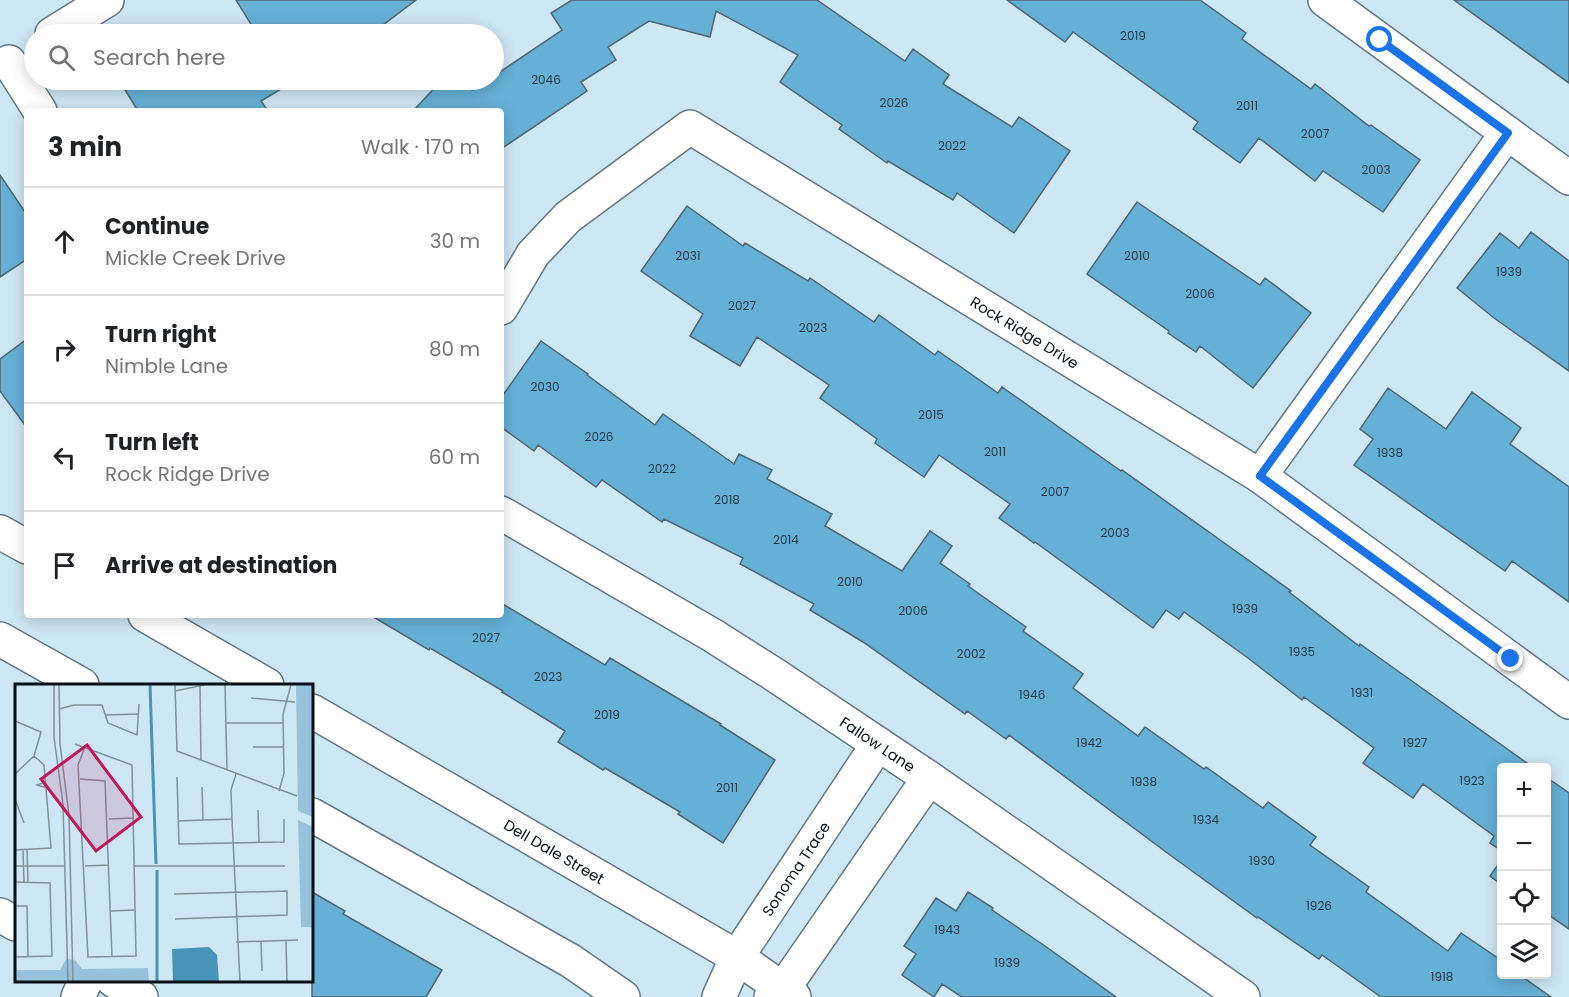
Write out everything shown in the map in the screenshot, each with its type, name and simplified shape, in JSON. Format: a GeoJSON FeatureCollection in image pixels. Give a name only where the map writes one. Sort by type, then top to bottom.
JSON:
{"type":"FeatureCollection","features":[{"type":"Feature","properties":{"kind":"street"},"geometry":{"type":"LineString","coordinates":[[68,24],[106,0]]}},
{"type":"Feature","properties":{"kind":"street"},"geometry":{"type":"LineString","coordinates":[[1325,0],[1569,178]]}},
{"type":"Feature","properties":{"kind":"street"},"geometry":{"type":"LineString","coordinates":[[14,58],[24,78]]}},
{"type":"Feature","properties":{"kind":"street"},"geometry":{"type":"LineString","coordinates":[[30,90],[39,108]]}},
{"type":"Feature","properties":{"kind":"street","name":"Rock Ridge Drive"},"geometry":{"type":"LineString","coordinates":[[504,303],[533,254],[568,217],[690,127],[1260,476],[1569,702]]}},
{"type":"Feature","properties":{"kind":"street"},"geometry":{"type":"LineString","coordinates":[[1260,476],[1508,133]]}},
{"type":"Feature","properties":{"kind":"street","name":"Fallow Lane"},"geometry":{"type":"LineString","coordinates":[[504,515],[712,635],[775,675],[929,778],[1243,997]]}},
{"type":"Feature","properties":{"kind":"street"},"geometry":{"type":"LineString","coordinates":[[0,532],[24,545]]}},
{"type":"Feature","properties":{"kind":"street"},"geometry":{"type":"LineString","coordinates":[[150,618],[265,684]]}},
{"type":"Feature","properties":{"kind":"street"},"geometry":{"type":"LineString","coordinates":[[0,639],[80,684]]}},
{"type":"Feature","properties":{"kind":"street","name":"Dell Dale Street"},"geometry":{"type":"LineString","coordinates":[[314,712],[736,957],[783,994]]}},
{"type":"Feature","properties":{"kind":"street","name":"Sonoma Trace"},"geometry":{"type":"LineString","coordinates":[[719,997],[736,957],[878,744]]}},
{"type":"Feature","properties":{"kind":"street"},"geometry":{"type":"LineString","coordinates":[[783,994],[929,778]]}},
{"type":"Feature","properties":{"kind":"street"},"geometry":{"type":"LineString","coordinates":[[314,816],[571,961],[623,997]]}},
{"type":"Feature","properties":{"kind":"street"},"geometry":{"type":"LineString","coordinates":[[0,915],[15,923]]}},
{"type":"Feature","properties":{"kind":"street"},"geometry":{"type":"LineString","coordinates":[[78,997],[86,982]]}},
{"type":"Feature","properties":{"kind":"street"},"geometry":{"type":"LineString","coordinates":[[115,982],[141,997]]}},
{"type":"Feature","properties":{"kind":"building"},"geometry":{"type":"Polygon","coordinates":[[[236,0],[416,0],[384,24],[251,24],[236,0]]]}},
{"type":"Feature","properties":{"kind":"building"},"geometry":{"type":"Polygon","coordinates":[[[572,0],[817,0],[905,61],[913,49],[949,75],[943,84],[1012,127],[1019,117],[1070,151],[1014,233],[957,193],[953,200],[888,161],[887,163],[839,129],[842,125],[780,82],[798,55],[716,11],[710,37],[649,21],[608,47],[616,60],[581,82],[587,91],[504,147],[504,108],[416,108],[433,90],[504,90],[504,69],[562,30],[551,13],[572,0]]]}},
{"type":"Feature","properties":{"kind":"building"},"geometry":{"type":"Polygon","coordinates":[[[1007,0],[1200,0],[1246,33],[1242,39],[1311,89],[1315,84],[1369,126],[1371,125],[1420,160],[1383,212],[1323,171],[1315,181],[1259,138],[1240,163],[1193,129],[1198,122],[1073,32],[1065,42],[1007,0]]]}},
{"type":"Feature","properties":{"kind":"building"},"geometry":{"type":"Polygon","coordinates":[[[1454,0],[1569,0],[1569,83],[1454,0]]]}},
{"type":"Feature","properties":{"kind":"building"},"geometry":{"type":"Polygon","coordinates":[[[125,90],[279,90],[261,101],[266,108],[136,108],[125,90]]]}},
{"type":"Feature","properties":{"kind":"building"},"geometry":{"type":"Polygon","coordinates":[[[0,175],[24,211],[24,261],[0,277],[0,175]]]}},
{"type":"Feature","properties":{"kind":"building"},"geometry":{"type":"Polygon","coordinates":[[[1137,202],[1260,285],[1265,278],[1311,313],[1253,388],[1200,346],[1196,352],[1087,274],[1137,202]]]}},
{"type":"Feature","properties":{"kind":"building"},"geometry":{"type":"Polygon","coordinates":[[[687,206],[743,246],[745,243],[808,281],[810,278],[874,322],[879,315],[935,355],[938,351],[998,393],[1002,387],[1291,591],[1289,592],[1359,646],[1360,644],[1527,763],[1497,763],[1497,848],[1490,843],[1494,836],[1423,784],[1413,798],[1363,763],[1374,748],[1304,697],[1302,700],[1184,612],[1179,619],[1166,610],[1153,628],[999,518],[1010,504],[939,455],[924,477],[875,443],[877,439],[820,398],[829,385],[757,337],[740,366],[690,336],[703,314],[641,271],[687,206]]]}},
{"type":"Feature","properties":{"kind":"building"},"geometry":{"type":"Polygon","coordinates":[[[1531,232],[1569,261],[1569,371],[1494,318],[1457,288],[1500,233],[1519,248],[1531,232]]]}},
{"type":"Feature","properties":{"kind":"building"},"geometry":{"type":"Polygon","coordinates":[[[24,341],[24,424],[0,391],[0,359],[24,341]]]}},
{"type":"Feature","properties":{"kind":"building"},"geometry":{"type":"Polygon","coordinates":[[[541,341],[655,425],[663,414],[734,464],[739,454],[772,470],[767,479],[832,514],[825,526],[902,571],[930,531],[952,546],[940,563],[1026,627],[1023,631],[1083,674],[1073,688],[1138,736],[1145,727],[1263,808],[1268,802],[1316,837],[1310,845],[1369,887],[1366,892],[1448,951],[1461,933],[1497,958],[1497,979],[1526,979],[1551,997],[1381,997],[1322,955],[1319,959],[1257,918],[1009,735],[1006,739],[967,711],[965,714],[863,642],[810,610],[814,604],[740,564],[743,558],[664,519],[662,522],[602,480],[596,487],[538,445],[534,451],[504,429],[504,394],[541,341]]]}},
{"type":"Feature","properties":{"kind":"building"},"geometry":{"type":"Polygon","coordinates":[[[1388,388],[1446,429],[1472,392],[1521,428],[1510,444],[1569,487],[1569,602],[1512,561],[1505,571],[1354,465],[1373,439],[1360,429],[1388,388]]]}},
{"type":"Feature","properties":{"kind":"building"},"geometry":{"type":"Polygon","coordinates":[[[504,605],[605,665],[610,658],[721,724],[775,760],[723,843],[678,814],[680,812],[605,768],[603,770],[558,742],[565,731],[503,691],[430,648],[429,650],[375,618],[504,618],[504,605]]]}},
{"type":"Feature","properties":{"kind":"building"},"geometry":{"type":"Polygon","coordinates":[[[1551,780],[1569,793],[1569,929],[1551,916],[1551,780]]]}},
{"type":"Feature","properties":{"kind":"building"},"geometry":{"type":"Polygon","coordinates":[[[1497,866],[1497,881],[1490,876],[1497,866]]]}},
{"type":"Feature","properties":{"kind":"building"},"geometry":{"type":"Polygon","coordinates":[[[968,892],[1116,997],[962,997],[942,984],[934,997],[902,975],[916,954],[904,946],[936,898],[956,911],[968,892]]]}},
{"type":"Feature","properties":{"kind":"building"},"geometry":{"type":"Polygon","coordinates":[[[314,893],[345,911],[343,914],[442,970],[426,997],[312,997],[314,893]]]}},
{"type":"Feature","properties":{"kind":"route"},"geometry":{"type":"LineString","coordinates":[[1380,40],[1508,133],[1260,476],[1511,659]]}}]}
